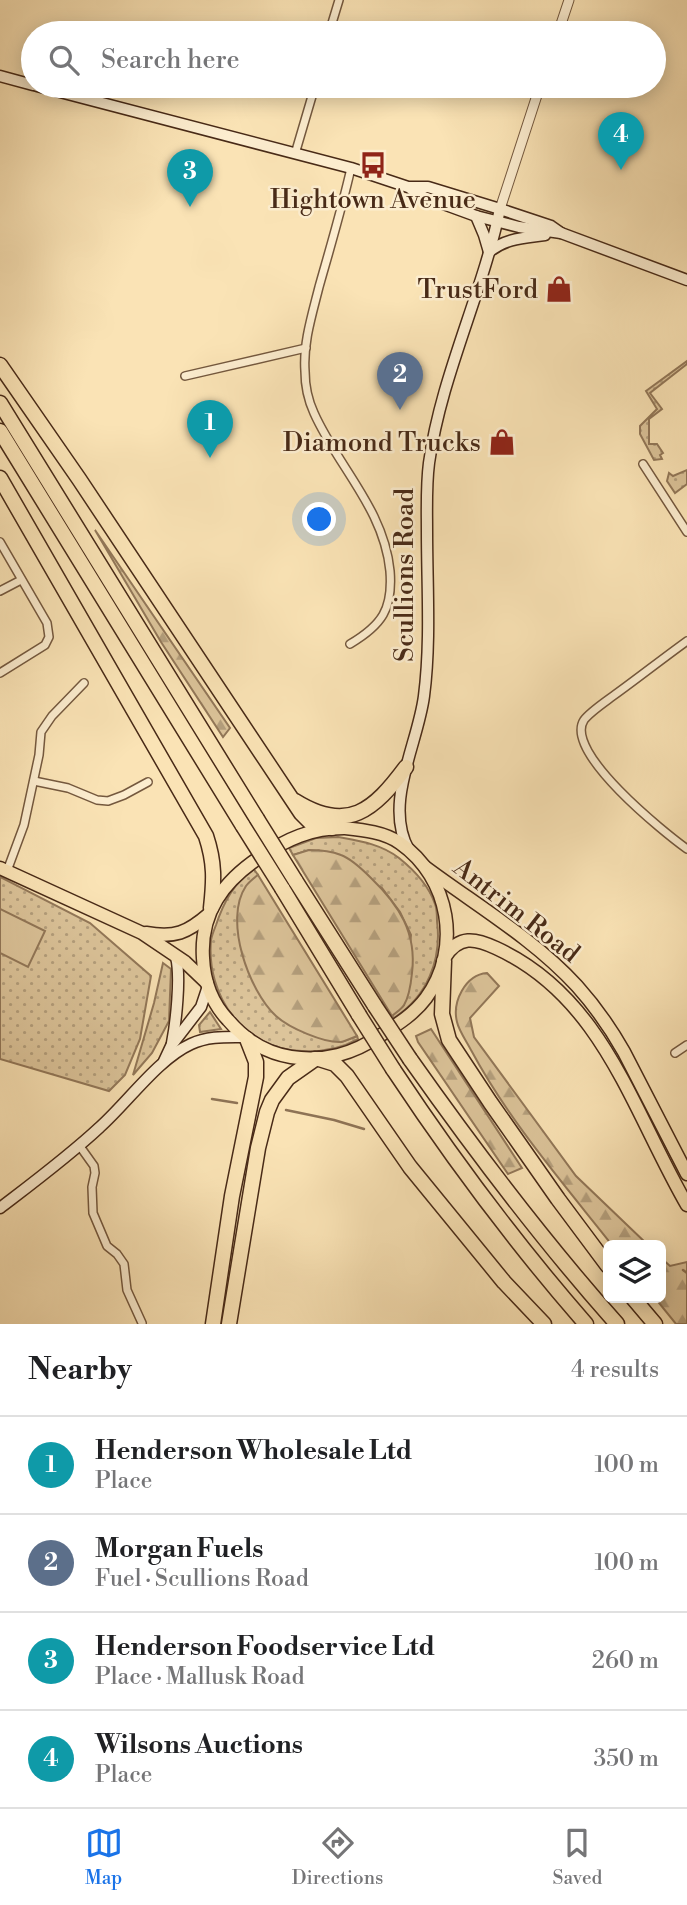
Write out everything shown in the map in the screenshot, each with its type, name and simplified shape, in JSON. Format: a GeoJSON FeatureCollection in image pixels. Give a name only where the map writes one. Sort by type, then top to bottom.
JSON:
{"type":"FeatureCollection","features":[{"type":"Feature","properties":{"kind":"highway"},"geometry":{"type":"LineString","coordinates":[[0,365],[304,818],[311,823],[333,828]]}},
{"type":"Feature","properties":{"kind":"highway"},"geometry":{"type":"LineString","coordinates":[[0,403],[250,822],[282,888],[393,1069],[482,1198],[586,1324]]}},
{"type":"Feature","properties":{"kind":"highway"},"geometry":{"type":"LineString","coordinates":[[0,431],[250,822],[295,880],[410,1059],[539,1234],[617,1324]]}},
{"type":"Feature","properties":{"kind":"highway"},"geometry":{"type":"LineString","coordinates":[[0,478],[206,836],[215,874],[210,911]]}},
{"type":"Feature","properties":{"kind":"highway"},"geometry":{"type":"LineString","coordinates":[[291,798],[320,813],[348,816],[359,813],[379,800],[404,774]]}},
{"type":"Feature","properties":{"kind":"highway"},"geometry":{"type":"LineString","coordinates":[[445,959],[442,1014],[454,1050],[603,1259]]}},
{"type":"Feature","properties":{"kind":"highway"},"geometry":{"type":"LineString","coordinates":[[213,1324],[232,1196],[256,1077],[256,1062],[245,1038]]}},
{"type":"Feature","properties":{"kind":"highway"},"geometry":{"type":"LineString","coordinates":[[229,1324],[258,1148],[267,1112],[288,1078],[317,1059],[335,1064],[347,1076],[410,1167],[496,1272],[544,1324]]}},
{"type":"Feature","properties":{"kind":"highway"},"geometry":{"type":"LineString","coordinates":[[637,1303],[655,1324]]}},
{"type":"Feature","properties":{"kind":"main road"},"geometry":{"type":"LineString","coordinates":[[0,76],[21,81]]}},
{"type":"Feature","properties":{"kind":"main road"},"geometry":{"type":"LineString","coordinates":[[85,98],[351,168],[408,187],[424,197],[476,216],[519,227],[561,233],[687,279]]}},
{"type":"Feature","properties":{"kind":"main road"},"geometry":{"type":"LineString","coordinates":[[408,187],[428,187],[551,226],[561,233]]}},
{"type":"Feature","properties":{"kind":"main road","name":"Scullions Road"},"geometry":{"type":"LineString","coordinates":[[411,852],[405,843],[400,824],[404,774],[418,730],[426,684],[429,462],[446,389],[500,209]]}},
{"type":"Feature","properties":{"kind":"main road"},"geometry":{"type":"LineString","coordinates":[[476,216],[489,252],[512,239],[561,233]]}},
{"type":"Feature","properties":{"kind":"main road","name":"Scullions Road"},"geometry":{"type":"LineString","coordinates":[[333,828],[364,816],[386,801],[404,774]]}},
{"type":"Feature","properties":{"kind":"main road"},"geometry":{"type":"LineString","coordinates":[[333,828],[356,829],[398,842],[422,864],[435,883],[444,904],[448,929],[445,959],[432,989],[418,1009],[365,1046],[344,1054],[317,1059],[279,1054],[245,1038],[218,1007],[207,984],[203,967],[203,939],[210,911],[226,885],[270,851],[302,834],[333,828]]}},
{"type":"Feature","properties":{"kind":"main road","name":"Antrim Road"},"geometry":{"type":"LineString","coordinates":[[422,864],[541,952],[586,996],[614,1034],[687,1174]]}},
{"type":"Feature","properties":{"kind":"main road"},"geometry":{"type":"LineString","coordinates":[[3,869],[142,933],[185,962],[207,984]]}},
{"type":"Feature","properties":{"kind":"main road"},"geometry":{"type":"LineString","coordinates":[[142,933],[160,936],[179,933],[189,929],[210,911]]}},
{"type":"Feature","properties":{"kind":"main road","name":"Antrim Road"},"geometry":{"type":"LineString","coordinates":[[445,959],[454,945],[463,941],[470,940],[492,946],[540,973],[576,1007],[613,1061],[687,1205]]}},
{"type":"Feature","properties":{"kind":"main road"},"geometry":{"type":"LineString","coordinates":[[171,1046],[177,993],[176,957]]}},
{"type":"Feature","properties":{"kind":"main road"},"geometry":{"type":"LineString","coordinates":[[162,1063],[171,1046],[201,1007],[207,984]]}},
{"type":"Feature","properties":{"kind":"main road"},"geometry":{"type":"LineString","coordinates":[[0,1208],[102,1125],[162,1063],[182,1048],[201,1040],[245,1038]]}},
{"type":"Feature","properties":{"kind":"street"},"geometry":{"type":"LineString","coordinates":[[333,21],[339,0]]}},
{"type":"Feature","properties":{"kind":"street"},"geometry":{"type":"LineString","coordinates":[[562,21],[569,0]]}},
{"type":"Feature","properties":{"kind":"street"},"geometry":{"type":"LineString","coordinates":[[295,153],[311,98]]}},
{"type":"Feature","properties":{"kind":"street"},"geometry":{"type":"LineString","coordinates":[[500,209],[536,98]]}},
{"type":"Feature","properties":{"kind":"street"},"geometry":{"type":"LineString","coordinates":[[350,644],[373,629],[385,614],[390,598],[389,560],[380,528],[313,411],[305,382],[306,348],[316,300],[351,168]]}},
{"type":"Feature","properties":{"kind":"street"},"geometry":{"type":"LineString","coordinates":[[184,376],[306,348]]}},
{"type":"Feature","properties":{"kind":"street"},"geometry":{"type":"LineString","coordinates":[[643,464],[687,532]]}},
{"type":"Feature","properties":{"kind":"street"},"geometry":{"type":"LineString","coordinates":[[0,542],[47,622],[49,637],[45,645],[0,673]]}},
{"type":"Feature","properties":{"kind":"street"},"geometry":{"type":"LineString","coordinates":[[0,590],[21,580]]}},
{"type":"Feature","properties":{"kind":"street"},"geometry":{"type":"LineString","coordinates":[[687,641],[605,702],[583,721],[581,731],[584,746],[622,794],[687,849]]}},
{"type":"Feature","properties":{"kind":"street"},"geometry":{"type":"LineString","coordinates":[[3,869],[24,825],[41,732],[52,716],[84,683]]}},
{"type":"Feature","properties":{"kind":"street"},"geometry":{"type":"LineString","coordinates":[[34,780],[108,801],[148,782]]}},
{"type":"Feature","properties":{"kind":"street"},"geometry":{"type":"LineString","coordinates":[[675,1053],[687,1045]]}},
{"type":"Feature","properties":{"kind":"street"},"geometry":{"type":"LineString","coordinates":[[79,1145],[94,1166],[93,1213],[107,1246],[124,1265],[127,1290],[140,1323],[152,1318]]}},
{"type":"Feature","properties":{"kind":"green space"},"geometry":{"type":"Polygon","coordinates":[[[687,361],[687,364],[650,393],[662,409],[649,419],[649,444],[657,444],[663,453],[660,455],[662,459],[654,460],[640,434],[640,426],[657,409],[646,391],[687,361]]]}},
{"type":"Feature","properties":{"kind":"green space"},"geometry":{"type":"Polygon","coordinates":[[[687,470],[687,484],[675,493],[667,481],[669,473],[673,476],[687,470]]]}},
{"type":"Feature","properties":{"kind":"green space"},"geometry":{"type":"Polygon","coordinates":[[[95,530],[230,728],[223,737],[161,642],[95,530]]]}},
{"type":"Feature","properties":{"kind":"green space"},"geometry":{"type":"Polygon","coordinates":[[[338,837],[378,846],[392,853],[425,885],[436,906],[437,950],[430,976],[415,999],[394,1018],[392,1016],[404,1005],[411,935],[400,912],[382,888],[309,850],[293,855],[289,848],[316,838],[338,837]]]}},
{"type":"Feature","properties":{"kind":"green space"},"geometry":{"type":"Polygon","coordinates":[[[309,850],[333,853],[353,862],[381,888],[404,921],[412,945],[412,977],[406,1002],[392,1016],[293,855],[309,850]]]}},
{"type":"Feature","properties":{"kind":"green space"},"geometry":{"type":"Polygon","coordinates":[[[253,868],[258,875],[246,887],[341,1042],[357,1036],[358,1039],[324,1050],[281,1048],[246,1030],[222,1000],[211,961],[211,938],[230,894],[253,868]]]}},
{"type":"Feature","properties":{"kind":"green space"},"geometry":{"type":"Polygon","coordinates":[[[258,875],[357,1036],[343,1042],[316,1037],[282,1021],[266,1005],[249,973],[238,935],[240,900],[246,886],[258,875]]]}},
{"type":"Feature","properties":{"kind":"green space"},"geometry":{"type":"Polygon","coordinates":[[[0,877],[90,923],[151,976],[140,1039],[125,1075],[109,1091],[0,1059],[0,877]]]}},
{"type":"Feature","properties":{"kind":"green space"},"geometry":{"type":"Polygon","coordinates":[[[0,909],[45,931],[28,967],[0,953],[0,909]]]}},
{"type":"Feature","properties":{"kind":"green space"},"geometry":{"type":"Polygon","coordinates":[[[163,963],[171,969],[169,1021],[152,1053],[133,1075],[154,1003],[163,963]]]}},
{"type":"Feature","properties":{"kind":"green space"},"geometry":{"type":"Polygon","coordinates":[[[487,973],[499,986],[470,1018],[474,1037],[576,1176],[643,1240],[608,1240],[502,1102],[457,1022],[458,998],[467,984],[479,975],[487,973]]]}},
{"type":"Feature","properties":{"kind":"green space"},"geometry":{"type":"Polygon","coordinates":[[[210,1012],[221,1029],[200,1032],[199,1025],[210,1012]]]}},
{"type":"Feature","properties":{"kind":"green space"},"geometry":{"type":"Polygon","coordinates":[[[431,1029],[522,1168],[508,1174],[418,1042],[416,1036],[431,1029]]]}},
{"type":"Feature","properties":{"kind":"green space"},"geometry":{"type":"Polygon","coordinates":[[[666,1262],[670,1266],[687,1262],[687,1324],[676,1324],[659,1303],[666,1303],[666,1262]]]}},
{"type":"Feature","properties":{"kind":"waterway"},"geometry":{"type":"LineString","coordinates":[[212,1099],[237,1103]]}},
{"type":"Feature","properties":{"kind":"waterway"},"geometry":{"type":"LineString","coordinates":[[286,1110],[364,1129]]}},
{"type":"Feature","properties":{"kind":"waterway"},"geometry":{"type":"LineString","coordinates":[[683,1270],[687,1273]]}},
{"type":"Feature","properties":{"kind":"place","name":"Hightown Avenue"},"geometry":{"type":"Point","coordinates":[373,165]}},
{"type":"Feature","properties":{"kind":"place","name":"Wilsons Auctions"},"geometry":{"type":"Point","coordinates":[621,170]}},
{"type":"Feature","properties":{"kind":"place","name":"Henderson Foodservice Ltd"},"geometry":{"type":"Point","coordinates":[190,207]}},
{"type":"Feature","properties":{"kind":"place","name":"TrustFord"},"geometry":{"type":"Point","coordinates":[559,289]}},
{"type":"Feature","properties":{"kind":"place","name":"Morgan Fuels"},"geometry":{"type":"Point","coordinates":[400,410]}},
{"type":"Feature","properties":{"kind":"place","name":"Diamond Trucks"},"geometry":{"type":"Point","coordinates":[502,442]}},
{"type":"Feature","properties":{"kind":"place","name":"Henderson Wholesale Ltd"},"geometry":{"type":"Point","coordinates":[210,458]}}]}
